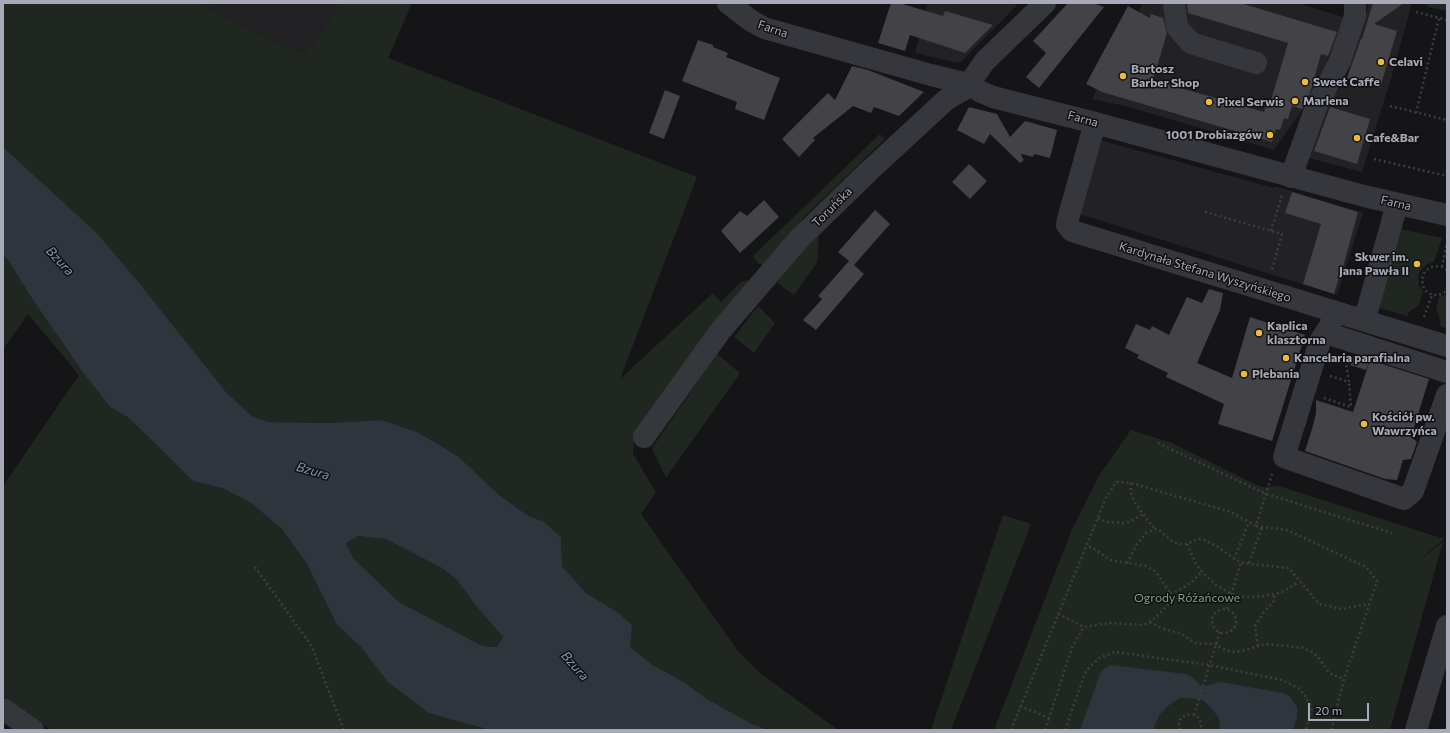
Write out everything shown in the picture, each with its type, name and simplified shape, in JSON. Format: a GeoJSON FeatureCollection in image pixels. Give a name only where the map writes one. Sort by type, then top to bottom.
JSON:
{"type":"FeatureCollection","features":[{"type":"Feature","properties":{"kind":"street","name":"Farna"},"geometry":{"type":"LineString","coordinates":[[728,3],[750,20],[764,28],[972,85],[979,91],[993,97],[1096,123],[1287,183],[1447,215]]}},
{"type":"Feature","properties":{"kind":"street"},"geometry":{"type":"LineString","coordinates":[[972,85],[973,78],[985,60],[1045,3]]}},
{"type":"Feature","properties":{"kind":"street"},"geometry":{"type":"LineString","coordinates":[[1174,3],[1177,26],[1191,43],[1256,63]]}},
{"type":"Feature","properties":{"kind":"street"},"geometry":{"type":"LineString","coordinates":[[1287,183],[1316,107],[1340,61],[1354,16],[1355,3]]}},
{"type":"Feature","properties":{"kind":"street","name":"Toruńska"},"geometry":{"type":"LineString","coordinates":[[644,437],[721,330],[799,239],[946,99],[972,85]]}},
{"type":"Feature","properties":{"kind":"street","name":"Kardynała Stefana Wyszyńskiego"},"geometry":{"type":"LineString","coordinates":[[1096,123],[1068,219],[1067,225],[1069,228],[1077,233],[1447,346]]}},
{"type":"Feature","properties":{"kind":"street"},"geometry":{"type":"LineString","coordinates":[[1362,320],[1368,308],[1397,204]]}},
{"type":"Feature","properties":{"kind":"street"},"geometry":{"type":"LineString","coordinates":[[1334,312],[1330,326],[1335,336]]}},
{"type":"Feature","properties":{"kind":"street"},"geometry":{"type":"LineString","coordinates":[[1447,372],[1335,336],[1320,341],[1284,457],[1404,499],[1412,491],[1447,395]]}},
{"type":"Feature","properties":{"kind":"street"},"geometry":{"type":"LineString","coordinates":[[1416,730],[1447,626]]}},
{"type":"Feature","properties":{"kind":"street"},"geometry":{"type":"LineString","coordinates":[[3,708],[33,730]]}},
{"type":"Feature","properties":{"kind":"path"},"geometry":{"type":"LineString","coordinates":[[1416,12],[1447,20]]}},
{"type":"Feature","properties":{"kind":"path"},"geometry":{"type":"LineString","coordinates":[[1416,112],[1439,18]]}},
{"type":"Feature","properties":{"kind":"path"},"geometry":{"type":"LineString","coordinates":[[1390,106],[1447,120]]}},
{"type":"Feature","properties":{"kind":"path"},"geometry":{"type":"LineString","coordinates":[[1374,158],[1447,176]]}},
{"type":"Feature","properties":{"kind":"path"},"geometry":{"type":"LineString","coordinates":[[1271,231],[1287,183]]}},
{"type":"Feature","properties":{"kind":"path"},"geometry":{"type":"LineString","coordinates":[[1205,212],[1282,234],[1265,290]]}},
{"type":"Feature","properties":{"kind":"path"},"geometry":{"type":"LineString","coordinates":[[1442,266],[1447,242]]}},
{"type":"Feature","properties":{"kind":"path"},"geometry":{"type":"LineString","coordinates":[[1447,270],[1442,266],[1429,268],[1424,273],[1422,279],[1423,286],[1426,291],[1432,295],[1438,296],[1447,291]]}},
{"type":"Feature","properties":{"kind":"path"},"geometry":{"type":"LineString","coordinates":[[1423,321],[1432,295]]}},
{"type":"Feature","properties":{"kind":"path"},"geometry":{"type":"LineString","coordinates":[[1304,392],[1351,406],[1349,382],[1335,336]]}},
{"type":"Feature","properties":{"kind":"path"},"geometry":{"type":"LineString","coordinates":[[1311,370],[1349,382]]}},
{"type":"Feature","properties":{"kind":"path"},"geometry":{"type":"LineString","coordinates":[[1158,443],[1266,494],[1392,533]]}},
{"type":"Feature","properties":{"kind":"path"},"geometry":{"type":"LineString","coordinates":[[1256,526],[1275,461],[1284,457]]}},
{"type":"Feature","properties":{"kind":"path"},"geometry":{"type":"LineString","coordinates":[[1011,730],[1105,500],[1116,482],[1131,483],[1230,512],[1256,526],[1287,530],[1366,567],[1377,581],[1344,679],[1331,730]]}},
{"type":"Feature","properties":{"kind":"path"},"geometry":{"type":"LineString","coordinates":[[1131,483],[1131,493],[1142,514],[1156,529],[1173,542],[1187,544],[1197,539],[1202,539],[1218,547],[1234,559],[1241,562],[1289,568],[1319,604],[1342,608],[1369,604]]}},
{"type":"Feature","properties":{"kind":"path"},"geometry":{"type":"LineString","coordinates":[[1098,518],[1112,523],[1124,523],[1131,521],[1142,514]]}},
{"type":"Feature","properties":{"kind":"path"},"geometry":{"type":"LineString","coordinates":[[1234,559],[1249,522]]}},
{"type":"Feature","properties":{"kind":"path"},"geometry":{"type":"LineString","coordinates":[[1249,563],[1262,526]]}},
{"type":"Feature","properties":{"kind":"path"},"geometry":{"type":"LineString","coordinates":[[1127,563],[1137,544],[1146,533],[1156,529]]}},
{"type":"Feature","properties":{"kind":"path"},"geometry":{"type":"LineString","coordinates":[[1187,544],[1196,564],[1202,571],[1216,585],[1231,594],[1255,598],[1282,592],[1300,582]]}},
{"type":"Feature","properties":{"kind":"path"},"geometry":{"type":"LineString","coordinates":[[1058,614],[1084,627],[1110,623],[1143,625],[1150,622],[1170,603],[1170,593],[1156,572],[1146,566],[1110,560],[1093,548],[1086,546]]}},
{"type":"Feature","properties":{"kind":"path"},"geometry":{"type":"LineString","coordinates":[[1227,609],[1241,562]]}},
{"type":"Feature","properties":{"kind":"path"},"geometry":{"type":"LineString","coordinates":[[254,567],[311,645],[344,730]]}},
{"type":"Feature","properties":{"kind":"path"},"geometry":{"type":"LineString","coordinates":[[1170,593],[1191,583],[1202,571]]}},
{"type":"Feature","properties":{"kind":"path"},"geometry":{"type":"LineString","coordinates":[[1258,646],[1255,626],[1274,600],[1274,594]]}},
{"type":"Feature","properties":{"kind":"path"},"geometry":{"type":"LineString","coordinates":[[1227,609],[1235,616],[1236,622],[1230,631],[1220,632],[1213,625],[1212,620],[1217,611],[1227,609]]}},
{"type":"Feature","properties":{"kind":"path"},"geometry":{"type":"LineString","coordinates":[[1150,622],[1164,629],[1180,633],[1195,643],[1216,644],[1229,651],[1235,652],[1265,644],[1303,648],[1312,652],[1318,657],[1328,671],[1333,675],[1344,679]]}},
{"type":"Feature","properties":{"kind":"path"},"geometry":{"type":"LineString","coordinates":[[1045,730],[1073,646],[1084,627]]}},
{"type":"Feature","properties":{"kind":"path"},"geometry":{"type":"LineString","coordinates":[[1194,715],[1220,632]]}},
{"type":"Feature","properties":{"kind":"path"},"geometry":{"type":"LineString","coordinates":[[1066,730],[1086,671],[1099,658],[1115,652],[1209,665],[1282,680],[1300,689],[1312,707],[1306,730]]}},
{"type":"Feature","properties":{"kind":"path"},"geometry":{"type":"LineString","coordinates":[[1020,706],[1049,718]]}},
{"type":"Feature","properties":{"kind":"path"},"geometry":{"type":"LineString","coordinates":[[1180,730],[1179,724],[1182,717],[1190,714],[1194,715],[1201,721],[1201,730]]}},
{"type":"Feature","properties":{"kind":"shaded area"},"geometry":{"type":"Polygon","coordinates":[[[200,3],[341,3],[306,55],[220,15],[200,3]]]}},
{"type":"Feature","properties":{"kind":"shaded area"},"geometry":{"type":"Polygon","coordinates":[[[928,3],[1019,3],[962,61],[958,63],[915,53],[928,3]]]}},
{"type":"Feature","properties":{"kind":"shaded area"},"geometry":{"type":"Polygon","coordinates":[[[1142,3],[1298,3],[1349,19],[1340,46],[1319,76],[1311,98],[1274,150],[1129,107],[1092,99],[1139,12],[1142,3]]]}},
{"type":"Feature","properties":{"kind":"shaded area"},"geometry":{"type":"Polygon","coordinates":[[[1367,3],[1412,3],[1392,75],[1362,172],[1305,157],[1322,106],[1346,82],[1362,19],[1368,8],[1367,3]]]}},
{"type":"Feature","properties":{"kind":"shaded area"},"geometry":{"type":"Polygon","coordinates":[[[1100,140],[1274,188],[1275,186],[1363,213],[1337,295],[1080,214],[1100,140]]]}},
{"type":"Feature","properties":{"kind":"green space"},"geometry":{"type":"Polygon","coordinates":[[[3,3],[200,3],[220,15],[306,55],[341,3],[412,3],[388,58],[697,177],[620,379],[713,293],[721,302],[742,281],[752,280],[634,440],[633,454],[656,492],[641,514],[738,651],[760,673],[838,730],[768,730],[750,723],[707,699],[684,682],[651,664],[629,647],[617,612],[586,593],[562,566],[561,537],[544,522],[527,515],[499,495],[459,457],[382,420],[328,423],[269,422],[253,417],[226,392],[136,279],[96,232],[3,147],[3,3]]]}},
{"type":"Feature","properties":{"kind":"green space"},"geometry":{"type":"Polygon","coordinates":[[[1427,3],[1447,3],[1447,11],[1428,7],[1427,3]]]}},
{"type":"Feature","properties":{"kind":"green space"},"geometry":{"type":"Polygon","coordinates":[[[880,134],[885,139],[804,217],[769,263],[763,265],[758,264],[753,256],[880,134]]]}},
{"type":"Feature","properties":{"kind":"green space"},"geometry":{"type":"Polygon","coordinates":[[[1400,229],[1442,238],[1434,262],[1428,264],[1419,272],[1419,286],[1423,291],[1419,305],[1410,311],[1407,316],[1380,308],[1377,303],[1400,229]]]}},
{"type":"Feature","properties":{"kind":"green space"},"geometry":{"type":"Polygon","coordinates":[[[819,236],[817,262],[794,295],[777,283],[809,240],[819,236]]]}},
{"type":"Feature","properties":{"kind":"green space"},"geometry":{"type":"Polygon","coordinates":[[[3,255],[8,260],[31,297],[82,371],[110,407],[129,418],[193,481],[222,488],[251,503],[282,529],[307,564],[337,625],[361,647],[463,722],[490,730],[51,730],[3,696],[3,486],[79,375],[28,314],[3,349],[3,255]]]}},
{"type":"Feature","properties":{"kind":"green space"},"geometry":{"type":"Polygon","coordinates":[[[1447,294],[1447,329],[1440,326],[1439,314],[1436,310],[1439,297],[1447,294]]]}},
{"type":"Feature","properties":{"kind":"green space"},"geometry":{"type":"Polygon","coordinates":[[[758,306],[775,323],[754,353],[734,337],[758,306]]]}},
{"type":"Feature","properties":{"kind":"green space"},"geometry":{"type":"Polygon","coordinates":[[[717,354],[740,373],[666,478],[652,448],[717,354]]]}},
{"type":"Feature","properties":{"kind":"green space","name":"Ogrody Różańcowe"},"geometry":{"type":"Polygon","coordinates":[[[1131,430],[1172,443],[1261,487],[1279,486],[1444,539],[1417,562],[1443,542],[1390,730],[994,730],[1071,532],[1100,474],[1131,430]]]}},
{"type":"Feature","properties":{"kind":"green space"},"geometry":{"type":"Polygon","coordinates":[[[1003,515],[1031,524],[951,730],[931,730],[1003,515]]]}},
{"type":"Feature","properties":{"kind":"green space"},"geometry":{"type":"Polygon","coordinates":[[[358,536],[385,539],[442,568],[457,580],[477,607],[503,637],[497,647],[483,646],[399,602],[354,559],[346,543],[358,536]]]}},
{"type":"Feature","properties":{"kind":"water","name":"Bzura"},"geometry":{"type":"Polygon","coordinates":[[[3,147],[96,232],[136,279],[226,392],[253,417],[269,422],[328,423],[382,420],[419,433],[459,457],[499,495],[527,515],[544,522],[561,537],[562,566],[586,593],[617,612],[632,625],[630,647],[651,664],[684,682],[707,699],[750,723],[768,730],[490,730],[429,713],[388,682],[361,647],[337,625],[307,564],[282,529],[251,503],[222,488],[193,481],[129,418],[110,407],[82,371],[31,297],[8,260],[3,255],[3,147]],[[358,536],[346,543],[354,559],[399,602],[483,646],[497,647],[503,637],[477,607],[457,580],[442,568],[385,539],[358,536]]]}},
{"type":"Feature","properties":{"kind":"water"},"geometry":{"type":"Polygon","coordinates":[[[1111,665],[1185,674],[1192,677],[1200,685],[1205,686],[1221,682],[1283,693],[1290,697],[1297,707],[1297,717],[1293,730],[1219,730],[1220,723],[1218,717],[1203,700],[1180,698],[1170,704],[1160,714],[1154,730],[1080,730],[1100,674],[1103,669],[1111,665]]]}},
{"type":"Feature","properties":{"kind":"building"},"geometry":{"type":"Polygon","coordinates":[[[891,3],[899,3],[943,16],[945,11],[993,25],[965,53],[910,35],[905,51],[878,43],[891,3]]]}},
{"type":"Feature","properties":{"kind":"building"},"geometry":{"type":"Polygon","coordinates":[[[1068,3],[1093,3],[1104,7],[1039,88],[1026,77],[1046,53],[1033,41],[1068,3]]]}},
{"type":"Feature","properties":{"kind":"building"},"geometry":{"type":"Polygon","coordinates":[[[1187,3],[1240,3],[1337,32],[1328,56],[1321,54],[1311,90],[1302,109],[1292,106],[1288,119],[1284,118],[1280,130],[1276,129],[1272,142],[1102,92],[1086,84],[1128,6],[1150,18],[1151,14],[1163,18],[1167,33],[1153,80],[1264,112],[1268,99],[1271,100],[1288,43],[1188,13],[1187,3]]]}},
{"type":"Feature","properties":{"kind":"building"},"geometry":{"type":"Polygon","coordinates":[[[1373,3],[1404,3],[1374,24],[1397,31],[1380,88],[1347,78],[1362,39],[1373,3]]]}},
{"type":"Feature","properties":{"kind":"building"},"geometry":{"type":"Polygon","coordinates":[[[698,40],[713,45],[713,47],[728,53],[726,57],[780,78],[764,120],[735,109],[737,102],[682,81],[698,40]]]}},
{"type":"Feature","properties":{"kind":"building"},"geometry":{"type":"Polygon","coordinates":[[[852,66],[868,70],[924,92],[899,116],[874,107],[871,113],[853,106],[813,138],[815,140],[799,157],[782,139],[828,93],[835,100],[852,66]]]}},
{"type":"Feature","properties":{"kind":"building"},"geometry":{"type":"Polygon","coordinates":[[[665,90],[680,96],[664,139],[649,133],[665,90]]]}},
{"type":"Feature","properties":{"kind":"building"},"geometry":{"type":"Polygon","coordinates":[[[969,107],[997,114],[1010,137],[1025,121],[1057,130],[1050,158],[1034,154],[1033,157],[1022,154],[1021,155],[1024,160],[1020,163],[990,134],[984,144],[957,130],[969,107]]]}},
{"type":"Feature","properties":{"kind":"building"},"geometry":{"type":"Polygon","coordinates":[[[1330,107],[1370,119],[1357,164],[1314,151],[1330,107]]]}},
{"type":"Feature","properties":{"kind":"building"},"geometry":{"type":"Polygon","coordinates":[[[969,164],[987,181],[970,199],[952,182],[969,164]]]}},
{"type":"Feature","properties":{"kind":"building"},"geometry":{"type":"Polygon","coordinates":[[[1292,192],[1358,212],[1334,294],[1303,284],[1321,224],[1285,213],[1292,192]]]}},
{"type":"Feature","properties":{"kind":"building"},"geometry":{"type":"Polygon","coordinates":[[[764,200],[779,217],[740,253],[721,231],[740,211],[747,216],[764,200]]]}},
{"type":"Feature","properties":{"kind":"building"},"geometry":{"type":"Polygon","coordinates":[[[875,210],[890,224],[854,265],[864,274],[816,330],[803,320],[822,299],[818,296],[849,261],[838,252],[875,210]]]}},
{"type":"Feature","properties":{"kind":"building"},"geometry":{"type":"Polygon","coordinates":[[[1209,289],[1223,293],[1220,310],[1197,363],[1232,378],[1250,317],[1305,335],[1272,441],[1218,424],[1224,404],[1166,377],[1168,373],[1137,358],[1139,355],[1125,348],[1136,324],[1150,330],[1152,326],[1169,335],[1187,297],[1202,303],[1209,289]]]}},
{"type":"Feature","properties":{"kind":"building"},"geometry":{"type":"Polygon","coordinates":[[[1354,355],[1370,360],[1366,370],[1350,365],[1354,355]]]}},
{"type":"Feature","properties":{"kind":"building","name":"Kościół pw. Wawrzyńca"},"geometry":{"type":"Polygon","coordinates":[[[1370,360],[1429,379],[1411,437],[1417,442],[1411,459],[1403,460],[1397,480],[1385,479],[1305,451],[1316,413],[1316,400],[1353,412],[1370,360]]]}},
{"type":"Feature","properties":{"kind":"place","name":"Celavi"},"geometry":{"type":"Point","coordinates":[1381,62]}},
{"type":"Feature","properties":{"kind":"place","name":"Bartosz Barber Shop"},"geometry":{"type":"Point","coordinates":[1123,76]}},
{"type":"Feature","properties":{"kind":"place","name":"Sweet Caffe"},"geometry":{"type":"Point","coordinates":[1305,82]}},
{"type":"Feature","properties":{"kind":"place","name":"Marlena"},"geometry":{"type":"Point","coordinates":[1295,101]}},
{"type":"Feature","properties":{"kind":"place","name":"Pixel Serwis"},"geometry":{"type":"Point","coordinates":[1209,102]}},
{"type":"Feature","properties":{"kind":"place","name":"1001 Drobiazgów"},"geometry":{"type":"Point","coordinates":[1270,135]}},
{"type":"Feature","properties":{"kind":"place","name":"Cafe&Bar"},"geometry":{"type":"Point","coordinates":[1357,138]}},
{"type":"Feature","properties":{"kind":"place","name":"Skwer im. Jana Pawła II"},"geometry":{"type":"Point","coordinates":[1417,264]}},
{"type":"Feature","properties":{"kind":"place","name":"Kaplica klasztorna"},"geometry":{"type":"Point","coordinates":[1259,333]}},
{"type":"Feature","properties":{"kind":"place","name":"Kancelaria parafialna"},"geometry":{"type":"Point","coordinates":[1286,358]}},
{"type":"Feature","properties":{"kind":"place","name":"Plebania"},"geometry":{"type":"Point","coordinates":[1244,374]}},
{"type":"Feature","properties":{"kind":"place","name":"Kościół pw. Wawrzyńca"},"geometry":{"type":"Point","coordinates":[1364,424]}}]}
